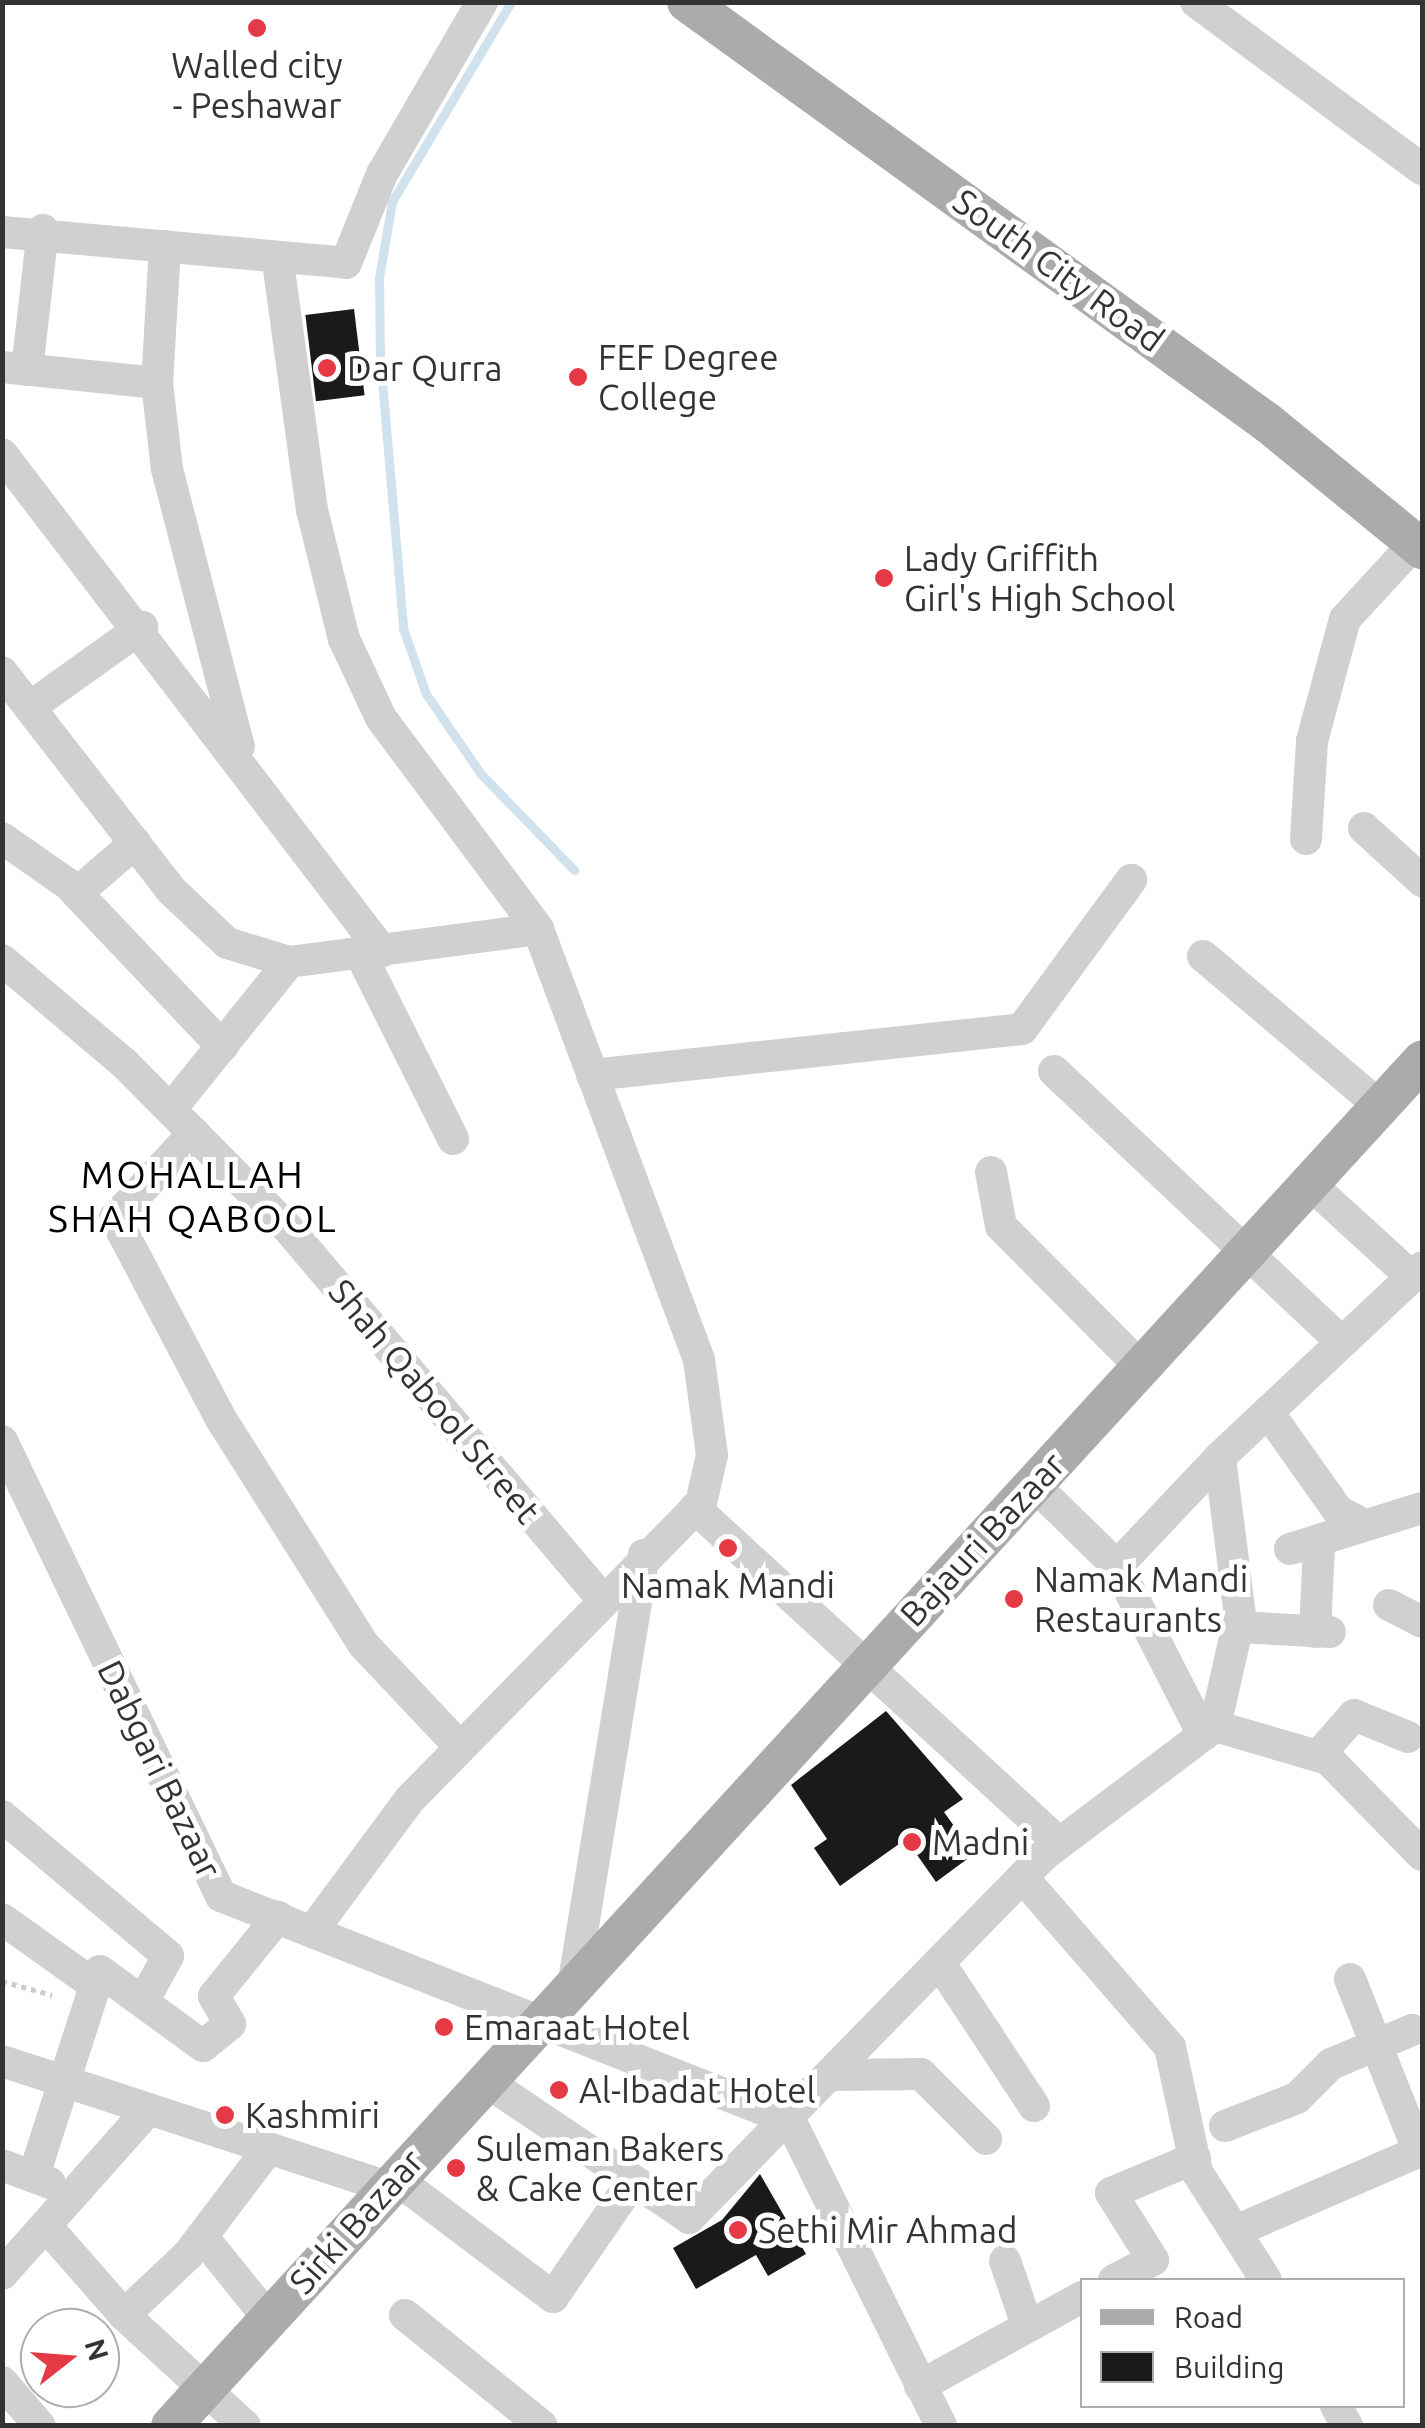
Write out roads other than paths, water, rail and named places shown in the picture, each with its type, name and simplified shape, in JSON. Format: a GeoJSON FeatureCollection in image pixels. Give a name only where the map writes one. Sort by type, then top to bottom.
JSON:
{"type":"FeatureCollection","features":[{"type":"Feature","properties":{"kind":"main road","name":"South City Road"},"geometry":{"type":"LineString","coordinates":[[687,2],[1268,423],[1419,546]]}},
{"type":"Feature","properties":{"kind":"main road","name":"Bajauri Bazaar"},"geometry":{"type":"LineString","coordinates":[[541,2016],[1422,1061]]}},
{"type":"Feature","properties":{"kind":"main road","name":"Sirki Bazaar"},"geometry":{"type":"LineString","coordinates":[[171,2426],[541,2016]]}},
{"type":"Feature","properties":{"kind":"street"},"geometry":{"type":"LineString","coordinates":[[2,232],[43,230],[278,262],[338,266],[355,255],[382,174],[482,2]]}},
{"type":"Feature","properties":{"kind":"street"},"geometry":{"type":"LineString","coordinates":[[1196,2],[1422,169]]}},
{"type":"Feature","properties":{"kind":"street"},"geometry":{"type":"LineString","coordinates":[[43,230],[15,369],[158,383]]}},
{"type":"Feature","properties":{"kind":"street"},"geometry":{"type":"LineString","coordinates":[[166,246],[158,383],[167,470],[242,761]]}},
{"type":"Feature","properties":{"kind":"street"},"geometry":{"type":"LineString","coordinates":[[278,262],[312,510],[344,639],[381,718],[538,929],[699,1360],[712,1455],[695,1508],[602,1598],[460,1747],[313,1930]]}},
{"type":"Feature","properties":{"kind":"street"},"geometry":{"type":"LineString","coordinates":[[2,454],[142,627],[242,761],[371,952],[454,1140]]}},
{"type":"Feature","properties":{"kind":"street"},"geometry":{"type":"LineString","coordinates":[[1306,840],[1312,741],[1345,619],[1419,546]]}},
{"type":"Feature","properties":{"kind":"street"},"geometry":{"type":"LineString","coordinates":[[30,707],[142,627]]}},
{"type":"Feature","properties":{"kind":"street"},"geometry":{"type":"LineString","coordinates":[[2,672],[135,843],[227,943],[289,962],[538,929]]}},
{"type":"Feature","properties":{"kind":"street"},"geometry":{"type":"LineString","coordinates":[[1364,828],[1422,881]]}},
{"type":"Feature","properties":{"kind":"street"},"geometry":{"type":"LineString","coordinates":[[2,838],[77,893],[222,1046]]}},
{"type":"Feature","properties":{"kind":"street"},"geometry":{"type":"LineString","coordinates":[[77,893],[135,843]]}},
{"type":"Feature","properties":{"kind":"street"},"geometry":{"type":"LineString","coordinates":[[592,1075],[1022,1030],[1132,880]]}},
{"type":"Feature","properties":{"kind":"street"},"geometry":{"type":"LineString","coordinates":[[1202,956],[1381,1107]]}},
{"type":"Feature","properties":{"kind":"street","name":"Shah Qabool Street"},"geometry":{"type":"LineString","coordinates":[[2,960],[182,1121],[286,1226],[602,1598]]}},
{"type":"Feature","properties":{"kind":"street"},"geometry":{"type":"LineString","coordinates":[[289,962],[222,1046],[182,1121],[115,1218],[221,1418],[363,1644],[460,1747]]}},
{"type":"Feature","properties":{"kind":"street"},"geometry":{"type":"LineString","coordinates":[[1054,1071],[1342,1342]]}},
{"type":"Feature","properties":{"kind":"street"},"geometry":{"type":"LineString","coordinates":[[992,1172],[1000,1226],[1140,1368]]}},
{"type":"Feature","properties":{"kind":"street"},"geometry":{"type":"LineString","coordinates":[[1117,1566],[1220,1457],[1417,1272],[1310,1184]]}},
{"type":"Feature","properties":{"kind":"street"},"geometry":{"type":"LineString","coordinates":[[1268,1412],[1338,1511],[1364,1525]]}},
{"type":"Feature","properties":{"kind":"street","name":"Dabgari Bazaar"},"geometry":{"type":"LineString","coordinates":[[2,1441],[221,1896],[541,2016],[790,2120]]}},
{"type":"Feature","properties":{"kind":"street"},"geometry":{"type":"LineString","coordinates":[[484,2080],[689,2218],[836,2075],[1058,1842],[1209,1731],[1238,1627],[1220,1457]]}},
{"type":"Feature","properties":{"kind":"street"},"geometry":{"type":"LineString","coordinates":[[1033,1484],[1117,1566],[1209,1731],[1320,1756],[1422,1855]]}},
{"type":"Feature","properties":{"kind":"street"},"geometry":{"type":"LineString","coordinates":[[695,1508],[868,1662],[1058,1842]]}},
{"type":"Feature","properties":{"kind":"street"},"geometry":{"type":"LineString","coordinates":[[1238,1627],[1322,1632],[1305,1548],[1422,1508]]}},
{"type":"Feature","properties":{"kind":"street"},"geometry":{"type":"LineString","coordinates":[[574,1981],[644,1556]]}},
{"type":"Feature","properties":{"kind":"street"},"geometry":{"type":"LineString","coordinates":[[1388,1605],[1422,1622]]}},
{"type":"Feature","properties":{"kind":"street"},"geometry":{"type":"LineString","coordinates":[[1320,1756],[1354,1714],[1408,1737]]}},
{"type":"Feature","properties":{"kind":"street"},"geometry":{"type":"LineString","coordinates":[[2,1816],[168,1956],[145,1998]]}},
{"type":"Feature","properties":{"kind":"street"},"geometry":{"type":"LineString","coordinates":[[1022,1878],[1170,2047],[1195,2158],[1265,2278]]}},
{"type":"Feature","properties":{"kind":"street"},"geometry":{"type":"LineString","coordinates":[[2,1918],[92,1997]]}},
{"type":"Feature","properties":{"kind":"street"},"geometry":{"type":"LineString","coordinates":[[34,2176],[100,1971],[145,1998],[204,2046],[230,2024],[214,1996],[278,1918]]}},
{"type":"Feature","properties":{"kind":"street"},"geometry":{"type":"LineString","coordinates":[[941,1965],[1034,2106]]}},
{"type":"Feature","properties":{"kind":"street"},"geometry":{"type":"LineString","coordinates":[[1238,2230],[1420,2151],[1350,1979]]}},
{"type":"Feature","properties":{"kind":"street"},"geometry":{"type":"LineString","coordinates":[[1225,2126],[1297,2098],[1331,2064],[1412,2030]]}},
{"type":"Feature","properties":{"kind":"street"},"geometry":{"type":"LineString","coordinates":[[2,2061],[269,2148],[391,2182],[553,2297],[633,2181]]}},
{"type":"Feature","properties":{"kind":"street"},"geometry":{"type":"LineString","coordinates":[[836,2075],[921,2074],[986,2139]]}},
{"type":"Feature","properties":{"kind":"street"},"geometry":{"type":"LineString","coordinates":[[2,2274],[77,2195],[149,2109]]}},
{"type":"Feature","properties":{"kind":"street"},"geometry":{"type":"LineString","coordinates":[[790,2120],[941,2426]]}},
{"type":"Feature","properties":{"kind":"street"},"geometry":{"type":"LineString","coordinates":[[124,2314],[202,2236],[269,2148]]}},
{"type":"Feature","properties":{"kind":"street"},"geometry":{"type":"LineString","coordinates":[[1118,2278],[1154,2260],[1111,2193],[1195,2158]]}},
{"type":"Feature","properties":{"kind":"street"},"geometry":{"type":"LineString","coordinates":[[2,2165],[77,2195]]}},
{"type":"Feature","properties":{"kind":"street"},"geometry":{"type":"LineString","coordinates":[[47,2227],[124,2314],[245,2426]]}},
{"type":"Feature","properties":{"kind":"street"},"geometry":{"type":"LineString","coordinates":[[202,2236],[268,2318]]}},
{"type":"Feature","properties":{"kind":"street"},"geometry":{"type":"LineString","coordinates":[[1005,2261],[1027,2325]]}},
{"type":"Feature","properties":{"kind":"street"},"geometry":{"type":"LineString","coordinates":[[920,2386],[1080,2297]]}},
{"type":"Feature","properties":{"kind":"street"},"geometry":{"type":"LineString","coordinates":[[405,2315],[542,2426]]}},
{"type":"Feature","properties":{"kind":"street"},"geometry":{"type":"LineString","coordinates":[[2,2382],[40,2426]]}},
{"type":"Feature","properties":{"kind":"waterway"},"geometry":{"type":"LineString","coordinates":[[511,2],[392,202],[379,277],[380,357],[403,628],[426,694],[481,774],[574,870]]}},
{"type":"Feature","properties":{"kind":"place","name":"Walled city - Peshawar"},"geometry":{"type":"Point","coordinates":[257,28]}},
{"type":"Feature","properties":{"kind":"place","name":"Dar Qurra"},"geometry":{"type":"Point","coordinates":[327,368]}},
{"type":"Feature","properties":{"kind":"place","name":"FEF Degree College"},"geometry":{"type":"Point","coordinates":[578,377]}},
{"type":"Feature","properties":{"kind":"place","name":"Lady Griffith Girl's High School"},"geometry":{"type":"Point","coordinates":[884,578]}},
{"type":"Feature","properties":{"kind":"place","name":"Namak Mandi"},"geometry":{"type":"Point","coordinates":[728,1548]}},
{"type":"Feature","properties":{"kind":"place","name":"Namak Mandi Restaurants"},"geometry":{"type":"Point","coordinates":[1014,1599]}},
{"type":"Feature","properties":{"kind":"place","name":"Madni"},"geometry":{"type":"Point","coordinates":[912,1842]}},
{"type":"Feature","properties":{"kind":"place","name":"Emaraat Hotel"},"geometry":{"type":"Point","coordinates":[444,2027]}},
{"type":"Feature","properties":{"kind":"place","name":"Al-Ibadat Hotel"},"geometry":{"type":"Point","coordinates":[559,2090]}},
{"type":"Feature","properties":{"kind":"place","name":"Kashmiri"},"geometry":{"type":"Point","coordinates":[225,2115]}},
{"type":"Feature","properties":{"kind":"place","name":"Suleman Bakers & Cake Center"},"geometry":{"type":"Point","coordinates":[456,2168]}},
{"type":"Feature","properties":{"kind":"place","name":"Sethi Mir Ahmad"},"geometry":{"type":"Point","coordinates":[738,2230]}},
{"type":"Feature","properties":{"kind":"district","name":"MOHALLAH SHAH QABOOL"},"geometry":{"type":"Point","coordinates":[193,1197]}}]}
